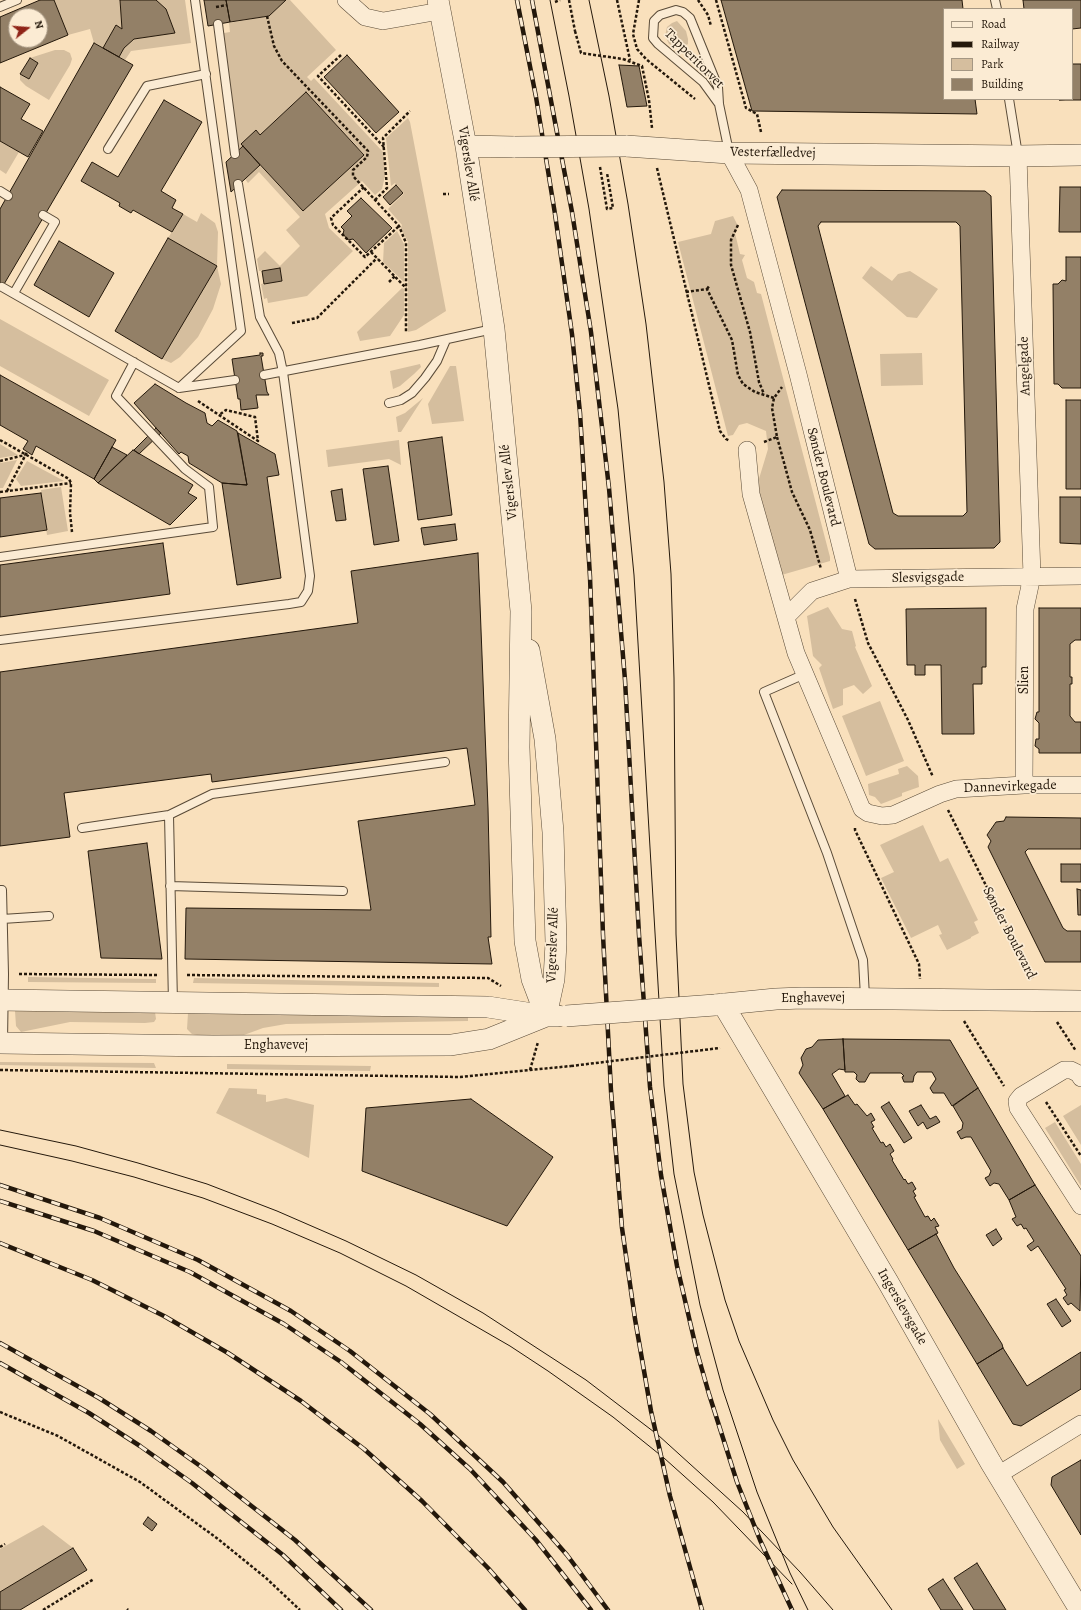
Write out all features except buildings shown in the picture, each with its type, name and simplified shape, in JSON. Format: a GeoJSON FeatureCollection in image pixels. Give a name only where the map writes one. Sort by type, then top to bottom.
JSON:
{"type":"FeatureCollection","features":[{"type":"Feature","properties":{"kind":"street"},"geometry":{"type":"LineString","coordinates":[[346,0],[365,17],[383,21],[439,5]]}},
{"type":"Feature","properties":{"kind":"street","name":"Vigerslev Allé"},"geometry":{"type":"LineString","coordinates":[[439,5],[466,146],[494,329],[521,611],[540,708],[550,781],[556,943],[554,979],[556,1016]]}},
{"type":"Feature","properties":{"kind":"street","name":"Vesterfælledvej"},"geometry":{"type":"LineString","coordinates":[[466,146],[626,146],[729,153],[1018,156],[1081,154]]}},
{"type":"Feature","properties":{"kind":"street","name":"Sønder Boulevard"},"geometry":{"type":"LineString","coordinates":[[729,153],[748,190],[757,220],[798,374],[849,579]]}},
{"type":"Feature","properties":{"kind":"street","name":"Angelgade"},"geometry":{"type":"LineString","coordinates":[[1018,156],[1032,576]]}},
{"type":"Feature","properties":{"kind":"street"},"geometry":{"type":"LineString","coordinates":[[747,450],[751,494],[778,594],[787,616],[796,654],[862,809],[868,813],[882,816],[893,815],[940,794]]}},
{"type":"Feature","properties":{"kind":"street","name":"Slien"},"geometry":{"type":"LineString","coordinates":[[1024,785],[1025,609],[1032,576]]}},
{"type":"Feature","properties":{"kind":"street","name":"Slesvigsgade"},"geometry":{"type":"LineString","coordinates":[[787,616],[812,592],[849,579],[1081,576]]}},
{"type":"Feature","properties":{"kind":"street","name":"Vigerslev Allé"},"geometry":{"type":"LineString","coordinates":[[521,611],[518,747],[525,941],[532,979],[556,1016]]}},
{"type":"Feature","properties":{"kind":"street","name":"Dannevirkegade"},"geometry":{"type":"LineString","coordinates":[[940,794],[956,789],[1024,785],[1081,785]]}},
{"type":"Feature","properties":{"kind":"street","name":"Enghavevej"},"geometry":{"type":"LineString","coordinates":[[2,1000],[488,1007],[556,1016],[719,1005],[776,999],[865,997],[1081,1001]]}},
{"type":"Feature","properties":{"kind":"street","name":"Ingerslevsgade"},"geometry":{"type":"LineString","coordinates":[[719,1005],[885,1275],[998,1475],[1080,1610]]}},
{"type":"Feature","properties":{"kind":"street","name":"Enghavevej"},"geometry":{"type":"LineString","coordinates":[[1,1043],[213,1046],[451,1045],[489,1039],[556,1016]]}},
{"type":"Feature","properties":{"kind":"street"},"geometry":{"type":"LineString","coordinates":[[1076,1074],[1064,1070],[1021,1096],[1017,1101],[1018,1108],[1081,1206]]}},
{"type":"Feature","properties":{"kind":"street"},"geometry":{"type":"LineString","coordinates":[[998,1475],[1081,1424]]}},
{"type":"Feature","properties":{"kind":"lane"},"geometry":{"type":"LineString","coordinates":[[0,7],[18,0]]}},
{"type":"Feature","properties":{"kind":"lane"},"geometry":{"type":"LineString","coordinates":[[179,388],[241,331],[195,0]]}},
{"type":"Feature","properties":{"kind":"lane","name":"Tapperitorvet"},"geometry":{"type":"LineString","coordinates":[[719,104],[703,82],[658,44],[653,38],[654,21],[660,15],[676,10],[683,12],[690,18],[718,88],[719,104],[729,153]]}},
{"type":"Feature","properties":{"kind":"lane"},"geometry":{"type":"LineString","coordinates":[[218,24],[235,154]]}},
{"type":"Feature","properties":{"kind":"lane"},"geometry":{"type":"LineString","coordinates":[[108,149],[147,86],[206,74]]}},
{"type":"Feature","properties":{"kind":"lane"},"geometry":{"type":"LineString","coordinates":[[1010,100],[1018,156]]}},
{"type":"Feature","properties":{"kind":"lane"},"geometry":{"type":"LineString","coordinates":[[0,640],[301,602],[308,591],[310,576],[283,372],[279,353],[260,318],[238,184]]}},
{"type":"Feature","properties":{"kind":"lane"},"geometry":{"type":"LineString","coordinates":[[0,191],[8,196]]}},
{"type":"Feature","properties":{"kind":"lane"},"geometry":{"type":"LineString","coordinates":[[14,293],[55,222],[43,216]]}},
{"type":"Feature","properties":{"kind":"lane"},"geometry":{"type":"LineString","coordinates":[[2,287],[179,388],[236,380]]}},
{"type":"Feature","properties":{"kind":"lane"},"geometry":{"type":"LineString","coordinates":[[264,375],[446,340],[494,329]]}},
{"type":"Feature","properties":{"kind":"lane"},"geometry":{"type":"LineString","coordinates":[[389,403],[401,400],[412,393],[438,361],[446,340]]}},
{"type":"Feature","properties":{"kind":"lane"},"geometry":{"type":"LineString","coordinates":[[0,557],[213,526],[209,487],[185,469],[116,396],[134,362]]}},
{"type":"Feature","properties":{"kind":"lane"},"geometry":{"type":"LineString","coordinates":[[805,674],[764,692],[827,853],[863,960],[865,997]]}},
{"type":"Feature","properties":{"kind":"lane"},"geometry":{"type":"LineString","coordinates":[[82,828],[168,815],[212,794],[445,762]]}},
{"type":"Feature","properties":{"kind":"lane"},"geometry":{"type":"LineString","coordinates":[[168,815],[173,1003]]}},
{"type":"Feature","properties":{"kind":"lane"},"geometry":{"type":"LineString","coordinates":[[170,886],[344,891]]}},
{"type":"Feature","properties":{"kind":"lane"},"geometry":{"type":"LineString","coordinates":[[0,890],[2,890],[4,974],[1,1043]]}},
{"type":"Feature","properties":{"kind":"lane"},"geometry":{"type":"LineString","coordinates":[[2,919],[49,916]]}},
{"type":"Feature","properties":{"kind":"path"},"geometry":{"type":"LineString","coordinates":[[554,2],[560,0]]}},
{"type":"Feature","properties":{"kind":"path"},"geometry":{"type":"LineString","coordinates":[[569,0],[581,52],[630,60],[642,66],[649,100],[658,176],[720,431],[726,439],[747,450],[777,436]]}},
{"type":"Feature","properties":{"kind":"path"},"geometry":{"type":"LineString","coordinates":[[617,0],[630,60]]}},
{"type":"Feature","properties":{"kind":"path"},"geometry":{"type":"LineString","coordinates":[[716,0],[746,108],[757,114],[767,153]]}},
{"type":"Feature","properties":{"kind":"path"},"geometry":{"type":"LineString","coordinates":[[216,7],[227,5]]}},
{"type":"Feature","properties":{"kind":"path"},"geometry":{"type":"LineString","coordinates":[[267,16],[274,46],[282,61],[368,151],[367,157],[353,170],[353,176],[399,226],[406,243],[406,347]]}},
{"type":"Feature","properties":{"kind":"path"},"geometry":{"type":"LineString","coordinates":[[341,55],[318,76],[384,147]]}},
{"type":"Feature","properties":{"kind":"path"},"geometry":{"type":"LineString","coordinates":[[375,200],[388,188],[383,138],[410,111]]}},
{"type":"Feature","properties":{"kind":"path"},"geometry":{"type":"LineString","coordinates":[[601,172],[607,209],[613,208],[607,174]]}},
{"type":"Feature","properties":{"kind":"path"},"geometry":{"type":"LineString","coordinates":[[364,188],[331,218],[334,225],[365,258],[399,226]]}},
{"type":"Feature","properties":{"kind":"path"},"geometry":{"type":"LineString","coordinates":[[443,194],[449,194]]}},
{"type":"Feature","properties":{"kind":"path"},"geometry":{"type":"LineString","coordinates":[[757,220],[737,225],[731,240],[730,257],[750,332],[759,382],[764,394]]}},
{"type":"Feature","properties":{"kind":"path"},"geometry":{"type":"LineString","coordinates":[[371,252],[406,288]]}},
{"type":"Feature","properties":{"kind":"path"},"geometry":{"type":"LineString","coordinates":[[292,322],[317,318],[377,258]]}},
{"type":"Feature","properties":{"kind":"path"},"geometry":{"type":"LineString","coordinates":[[389,282],[395,276]]}},
{"type":"Feature","properties":{"kind":"path"},"geometry":{"type":"LineString","coordinates":[[686,292],[706,288],[710,285]]}},
{"type":"Feature","properties":{"kind":"path"},"geometry":{"type":"LineString","coordinates":[[706,288],[732,340],[738,375],[743,384],[755,392],[774,398]]}},
{"type":"Feature","properties":{"kind":"path"},"geometry":{"type":"LineString","coordinates":[[798,374],[778,390],[774,398],[773,414],[777,436],[792,492],[810,530],[826,587]]}},
{"type":"Feature","properties":{"kind":"path"},"geometry":{"type":"LineString","coordinates":[[179,388],[219,415],[258,441],[255,417],[226,410],[219,415]]}},
{"type":"Feature","properties":{"kind":"path"},"geometry":{"type":"LineString","coordinates":[[0,440],[70,479],[70,513],[72,535]]}},
{"type":"Feature","properties":{"kind":"path"},"geometry":{"type":"LineString","coordinates":[[0,460],[26,454]]}},
{"type":"Feature","properties":{"kind":"path"},"geometry":{"type":"LineString","coordinates":[[7,492],[26,454]]}},
{"type":"Feature","properties":{"kind":"path"},"geometry":{"type":"LineString","coordinates":[[0,492],[71,483]]}},
{"type":"Feature","properties":{"kind":"path","name":"Sønder Boulevard"},"geometry":{"type":"LineString","coordinates":[[849,579],[868,643],[908,720],[940,794],[1043,1000],[1076,1052],[1076,1074]]}},
{"type":"Feature","properties":{"kind":"path"},"geometry":{"type":"LineString","coordinates":[[862,809],[855,830],[919,964],[922,998]]}},
{"type":"Feature","properties":{"kind":"path"},"geometry":{"type":"LineString","coordinates":[[4,974],[488,978],[508,991]]}},
{"type":"Feature","properties":{"kind":"path"},"geometry":{"type":"LineString","coordinates":[[950,998],[1018,1108]]}},
{"type":"Feature","properties":{"kind":"path"},"geometry":{"type":"LineString","coordinates":[[0,1070],[460,1077],[571,1066],[720,1048]]}},
{"type":"Feature","properties":{"kind":"path"},"geometry":{"type":"LineString","coordinates":[[1058,1119],[1081,1156]]}},
{"type":"Feature","properties":{"kind":"path"},"geometry":{"type":"LineString","coordinates":[[0,1412],[58,1436],[140,1482],[218,1539],[266,1578],[300,1610]]}},
{"type":"Feature","properties":{"kind":"path"},"geometry":{"type":"LineString","coordinates":[[0,1547],[5,1544]]}},
{"type":"Feature","properties":{"kind":"path"},"geometry":{"type":"LineString","coordinates":[[43,1610],[94,1579]]}},
{"type":"Feature","properties":{"kind":"green space"},"geometry":{"type":"Polygon","coordinates":[[[54,0],[120,0],[122,29],[116,26],[103,48],[94,43],[90,29],[68,35],[54,0]]]}},
{"type":"Feature","properties":{"kind":"green space"},"geometry":{"type":"Polygon","coordinates":[[[156,0],[185,0],[191,43],[131,51],[125,60],[119,57],[124,48],[134,39],[175,33],[166,9],[156,0]]]}},
{"type":"Feature","properties":{"kind":"green space"},"geometry":{"type":"Polygon","coordinates":[[[286,0],[290,0],[336,50],[307,77],[311,81],[314,78],[383,152],[385,176],[382,189],[375,195],[362,181],[325,214],[329,228],[353,251],[307,296],[268,303],[267,298],[264,299],[261,284],[282,281],[280,269],[259,271],[257,259],[265,251],[280,266],[300,246],[286,230],[300,217],[259,172],[248,183],[245,179],[260,165],[303,211],[364,154],[306,92],[260,135],[256,130],[241,144],[243,146],[238,150],[221,36],[224,35],[224,33],[230,32],[229,23],[269,16],[286,0]]]}},
{"type":"Feature","properties":{"kind":"green space"},"geometry":{"type":"Polygon","coordinates":[[[677,21],[686,31],[688,39],[688,44],[683,47],[675,47],[669,44],[665,36],[667,27],[677,21]]]}},
{"type":"Feature","properties":{"kind":"green space"},"geometry":{"type":"Polygon","coordinates":[[[55,50],[64,50],[70,53],[72,59],[49,100],[26,86],[20,80],[20,74],[29,79],[38,63],[30,58],[55,50]]]}},
{"type":"Feature","properties":{"kind":"green space"},"geometry":{"type":"Polygon","coordinates":[[[408,118],[446,311],[416,330],[408,332],[408,242],[401,228],[402,225],[388,209],[404,193],[395,183],[391,186],[386,138],[408,118]]]}},
{"type":"Feature","properties":{"kind":"green space"},"geometry":{"type":"Polygon","coordinates":[[[0,141],[19,152],[6,174],[0,170],[0,141]]]}},
{"type":"Feature","properties":{"kind":"green space"},"geometry":{"type":"Polygon","coordinates":[[[201,213],[215,223],[218,232],[217,266],[221,284],[213,309],[198,337],[180,357],[171,363],[162,359],[216,266],[168,238],[183,214],[197,222],[201,213]]]}},
{"type":"Feature","properties":{"kind":"green space"},"geometry":{"type":"Polygon","coordinates":[[[733,216],[738,226],[735,233],[740,254],[745,255],[742,260],[747,278],[754,282],[757,293],[761,294],[830,557],[830,561],[778,576],[755,492],[768,449],[766,431],[747,423],[739,425],[733,435],[728,436],[678,242],[711,234],[715,221],[733,216]]]}},
{"type":"Feature","properties":{"kind":"green space"},"geometry":{"type":"Polygon","coordinates":[[[397,231],[404,244],[404,282],[383,262],[384,243],[397,231]]]}},
{"type":"Feature","properties":{"kind":"green space"},"geometry":{"type":"Polygon","coordinates":[[[871,266],[892,281],[898,274],[910,271],[938,289],[917,318],[907,317],[862,278],[871,266]]]}},
{"type":"Feature","properties":{"kind":"green space"},"geometry":{"type":"Polygon","coordinates":[[[402,288],[404,289],[404,315],[390,336],[360,341],[357,332],[402,288]]]}},
{"type":"Feature","properties":{"kind":"green space"},"geometry":{"type":"Polygon","coordinates":[[[0,319],[109,380],[89,416],[0,366],[0,319]]]}},
{"type":"Feature","properties":{"kind":"green space"},"geometry":{"type":"Polygon","coordinates":[[[922,353],[923,385],[881,386],[880,354],[922,353]]]}},
{"type":"Feature","properties":{"kind":"green space"},"geometry":{"type":"Polygon","coordinates":[[[420,364],[421,367],[414,374],[400,386],[393,389],[390,371],[420,364]]]}},
{"type":"Feature","properties":{"kind":"green space"},"geometry":{"type":"Polygon","coordinates":[[[450,366],[456,366],[464,421],[432,424],[428,404],[450,366]]]}},
{"type":"Feature","properties":{"kind":"green space"},"geometry":{"type":"Polygon","coordinates":[[[423,398],[401,432],[398,432],[396,417],[405,413],[423,398]]]}},
{"type":"Feature","properties":{"kind":"green space"},"geometry":{"type":"Polygon","coordinates":[[[399,440],[401,465],[389,459],[328,467],[326,450],[399,440]]]}},
{"type":"Feature","properties":{"kind":"green space"},"geometry":{"type":"Polygon","coordinates":[[[0,444],[18,455],[0,458],[0,444]]]}},
{"type":"Feature","properties":{"kind":"green space"},"geometry":{"type":"Polygon","coordinates":[[[17,460],[3,488],[0,488],[0,463],[17,460]]]}},
{"type":"Feature","properties":{"kind":"green space"},"geometry":{"type":"Polygon","coordinates":[[[27,461],[64,481],[21,486],[16,479],[27,461]]]}},
{"type":"Feature","properties":{"kind":"green space"},"geometry":{"type":"Polygon","coordinates":[[[61,487],[68,531],[47,535],[41,490],[61,487]]]}},
{"type":"Feature","properties":{"kind":"green space"},"geometry":{"type":"Polygon","coordinates":[[[828,607],[842,629],[852,631],[855,647],[872,686],[863,694],[854,685],[843,689],[843,705],[833,709],[819,668],[822,665],[813,656],[807,616],[828,607]]]}},
{"type":"Feature","properties":{"kind":"green space"},"geometry":{"type":"Polygon","coordinates":[[[880,701],[904,761],[866,776],[842,716],[880,701]]]}},
{"type":"Feature","properties":{"kind":"green space"},"geometry":{"type":"Polygon","coordinates":[[[907,766],[918,776],[919,787],[902,793],[902,796],[881,804],[875,797],[869,795],[868,784],[899,774],[898,769],[907,766]]]}},
{"type":"Feature","properties":{"kind":"green space"},"geometry":{"type":"Polygon","coordinates":[[[923,825],[940,862],[948,858],[978,920],[974,922],[979,933],[947,950],[939,935],[942,934],[938,925],[911,938],[881,878],[894,872],[880,845],[923,825]]]}},
{"type":"Feature","properties":{"kind":"green space"},"geometry":{"type":"Polygon","coordinates":[[[28,977],[156,979],[156,983],[28,982],[28,977]]]}},
{"type":"Feature","properties":{"kind":"green space"},"geometry":{"type":"Polygon","coordinates":[[[194,978],[439,983],[439,987],[193,983],[194,978]]]}},
{"type":"Feature","properties":{"kind":"green space"},"geometry":{"type":"Polygon","coordinates":[[[15,1011],[155,1012],[156,1019],[154,1022],[145,1023],[70,1022],[21,1032],[16,1026],[15,1011]]]}},
{"type":"Feature","properties":{"kind":"green space"},"geometry":{"type":"Polygon","coordinates":[[[188,1013],[468,1016],[468,1021],[286,1024],[263,1028],[244,1035],[197,1035],[192,1034],[187,1029],[188,1013]]]}},
{"type":"Feature","properties":{"kind":"green space"},"geometry":{"type":"Polygon","coordinates":[[[0,1062],[154,1063],[156,1068],[0,1065],[0,1062]]]}},
{"type":"Feature","properties":{"kind":"green space"},"geometry":{"type":"Polygon","coordinates":[[[227,1064],[371,1066],[370,1071],[227,1069],[227,1064]]]}},
{"type":"Feature","properties":{"kind":"green space"},"geometry":{"type":"Polygon","coordinates":[[[229,1088],[257,1089],[257,1094],[266,1095],[266,1102],[286,1098],[314,1105],[309,1158],[216,1113],[229,1088]]]}},
{"type":"Feature","properties":{"kind":"green space"},"geometry":{"type":"Polygon","coordinates":[[[1081,1105],[1081,1145],[1063,1116],[1081,1105]]]}},
{"type":"Feature","properties":{"kind":"green space"},"geometry":{"type":"Polygon","coordinates":[[[1055,1122],[1081,1164],[1081,1186],[1045,1128],[1055,1122]]]}},
{"type":"Feature","properties":{"kind":"green space"},"geometry":{"type":"Polygon","coordinates":[[[938,1419],[965,1464],[957,1469],[940,1440],[938,1419]]]}},
{"type":"Feature","properties":{"kind":"green space"},"geometry":{"type":"Polygon","coordinates":[[[43,1525],[73,1548],[0,1592],[0,1549],[43,1525]]]}},
{"type":"Feature","properties":{"kind":"tram line"},"geometry":{"type":"LineString","coordinates":[[550,0],[589,209],[618,409],[634,575],[664,1086],[674,1174],[700,1305],[723,1390],[757,1492],[790,1573],[808,1610]]}},
{"type":"Feature","properties":{"kind":"tram line"},"geometry":{"type":"LineString","coordinates":[[589,0],[609,96],[628,204],[646,324],[664,482],[671,574],[674,678],[676,934],[683,1084],[694,1172],[703,1215],[725,1300],[739,1341],[773,1420],[793,1460],[833,1527],[892,1610]]}},
{"type":"Feature","properties":{"kind":"tram line"},"geometry":{"type":"LineString","coordinates":[[0,1130],[76,1146],[207,1184],[277,1211],[346,1241],[416,1275],[483,1313],[586,1380],[658,1435],[743,1512],[800,1572],[833,1610]]}},
{"type":"Feature","properties":{"kind":"tram line"},"geometry":{"type":"LineString","coordinates":[[0,1145],[134,1177],[203,1198],[272,1224],[340,1253],[406,1286],[510,1346],[613,1417],[664,1458],[713,1502],[792,1584]]}},
{"type":"Feature","properties":{"kind":"railway"},"geometry":{"type":"LineString","coordinates":[[517,0],[536,97],[555,214],[572,334],[580,413],[590,577],[603,935],[611,1091],[622,1228],[635,1319],[651,1411],[670,1496],[702,1610]]}},
{"type":"Feature","properties":{"kind":"railway"},"geometry":{"type":"LineString","coordinates":[[532,0],[572,212],[591,332],[609,488],[625,680],[639,935],[650,1087],[661,1175],[677,1266],[697,1352],[709,1394],[737,1482],[760,1540],[792,1610]]}},
{"type":"Feature","properties":{"kind":"railway"},"geometry":{"type":"LineString","coordinates":[[0,1185],[100,1218],[198,1260],[291,1311],[350,1351],[430,1414],[503,1482],[567,1555],[608,1610]]}},
{"type":"Feature","properties":{"kind":"railway"},"geometry":{"type":"LineString","coordinates":[[0,1201],[94,1231],[190,1272],[284,1324],[341,1362],[420,1424],[470,1469],[536,1540],[591,1610]]}},
{"type":"Feature","properties":{"kind":"railway"},"geometry":{"type":"LineString","coordinates":[[0,1243],[92,1280],[164,1316],[228,1353],[301,1401],[364,1449],[422,1501],[488,1568],[525,1610]]}},
{"type":"Feature","properties":{"kind":"railway"},"geometry":{"type":"LineString","coordinates":[[0,1343],[99,1398],[151,1431],[203,1468],[295,1540],[371,1610]]}},
{"type":"Feature","properties":{"kind":"railway"},"geometry":{"type":"LineString","coordinates":[[0,1363],[89,1413],[140,1446],[192,1483],[283,1555],[341,1610]]}}]}
